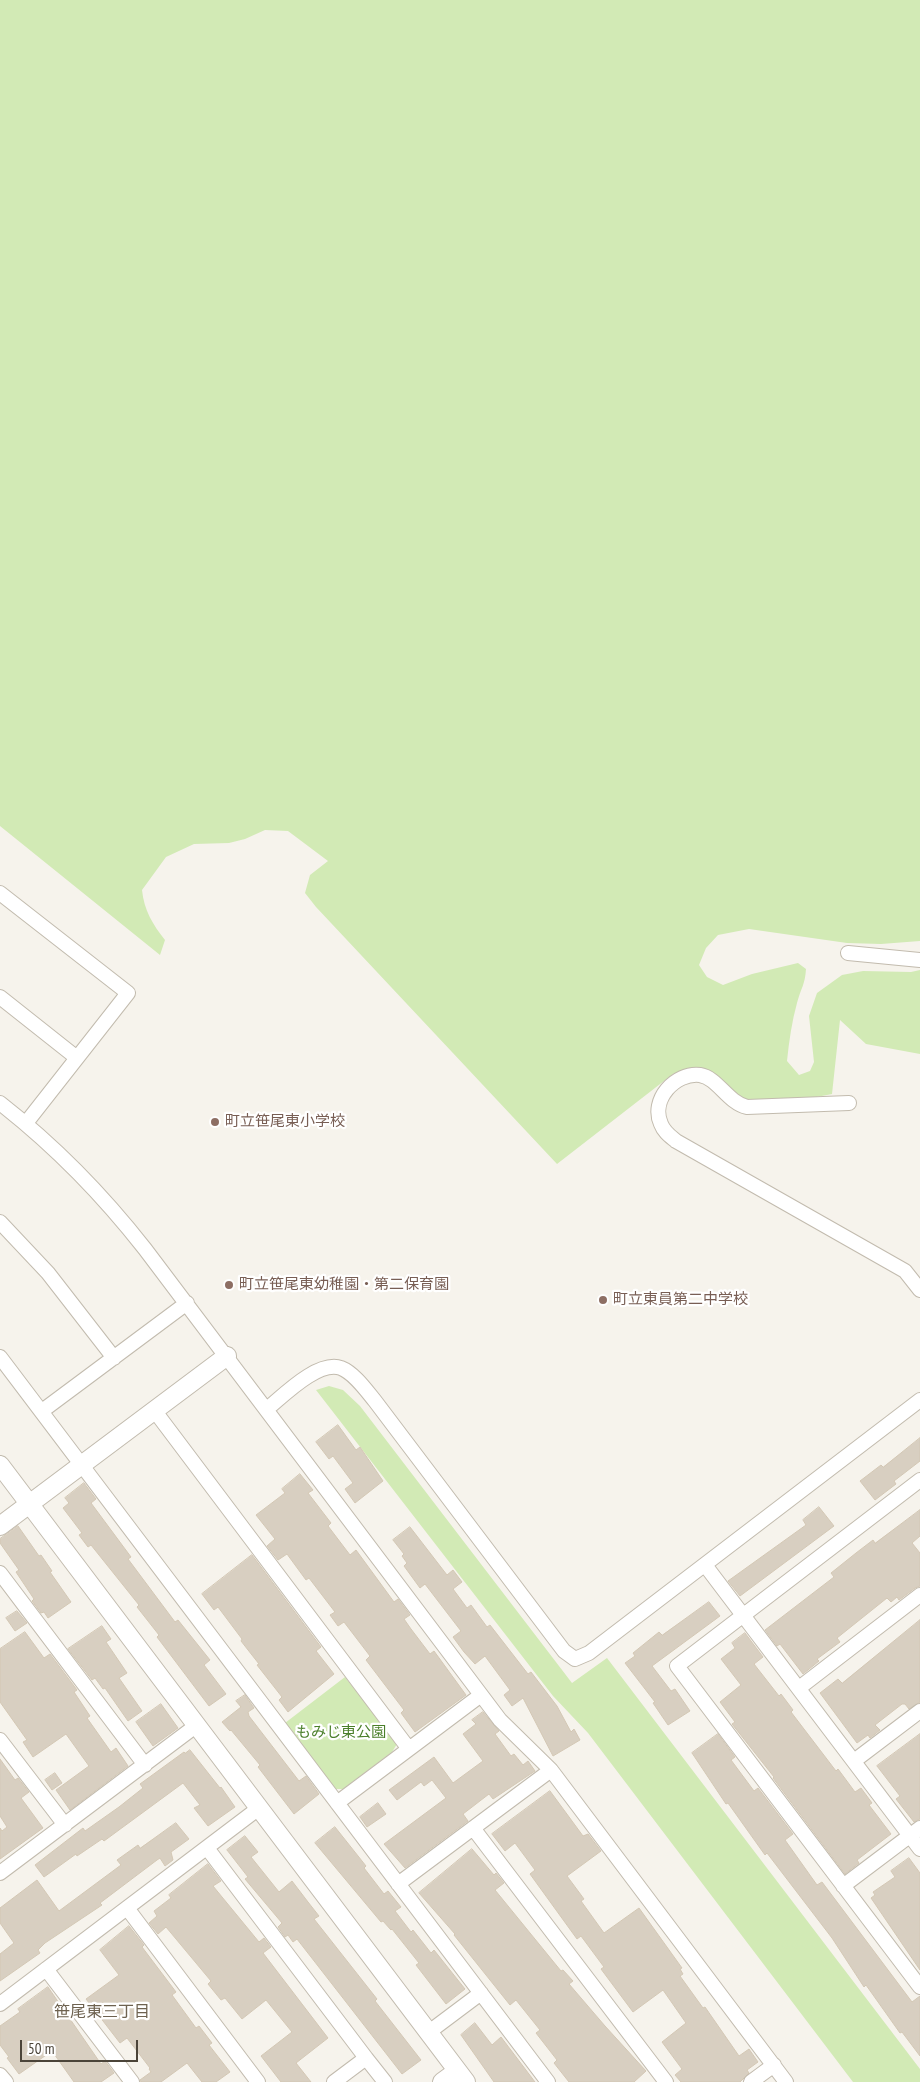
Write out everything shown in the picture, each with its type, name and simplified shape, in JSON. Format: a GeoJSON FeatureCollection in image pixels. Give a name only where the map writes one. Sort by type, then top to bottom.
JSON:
{"type":"FeatureCollection","features":[{"type":"Feature","properties":{"kind":"street"},"geometry":{"type":"LineString","coordinates":[[0,893],[128,993],[26,1124]]}},
{"type":"Feature","properties":{"kind":"street"},"geometry":{"type":"LineString","coordinates":[[848,953],[920,960]]}},
{"type":"Feature","properties":{"kind":"street"},"geometry":{"type":"LineString","coordinates":[[0,997],[78,1058]]}},
{"type":"Feature","properties":{"kind":"street"},"geometry":{"type":"LineString","coordinates":[[850,1103],[747,1107],[738,1105],[712,1080],[699,1075],[686,1077],[672,1084],[662,1099],[659,1116],[667,1134],[676,1141],[905,1271],[915,1273],[920,1290]]}},
{"type":"Feature","properties":{"kind":"street"},"geometry":{"type":"LineString","coordinates":[[0,1103],[73,1166],[99,1193],[140,1242],[507,1729],[551,1770],[786,2082]]}},
{"type":"Feature","properties":{"kind":"street"},"geometry":{"type":"LineString","coordinates":[[0,1222],[48,1273],[114,1358]]}},
{"type":"Feature","properties":{"kind":"street"},"geometry":{"type":"LineString","coordinates":[[42,1411],[187,1303]]}},
{"type":"Feature","properties":{"kind":"street"},"geometry":{"type":"LineString","coordinates":[[0,1356],[548,2082]]}},
{"type":"Feature","properties":{"kind":"street"},"geometry":{"type":"LineString","coordinates":[[0,1526],[227,1356]]}},
{"type":"Feature","properties":{"kind":"street"},"geometry":{"type":"LineString","coordinates":[[267,1409],[316,1372],[332,1367],[348,1372],[375,1401],[564,1651],[575,1659],[589,1653],[920,1400]]}},
{"type":"Feature","properties":{"kind":"street"},"geometry":{"type":"LineString","coordinates":[[154,1410],[409,1749]]}},
{"type":"Feature","properties":{"kind":"street"},"geometry":{"type":"LineString","coordinates":[[0,1465],[461,2076],[442,2082]]}},
{"type":"Feature","properties":{"kind":"street"},"geometry":{"type":"LineString","coordinates":[[920,1480],[677,1666],[920,1987]]}},
{"type":"Feature","properties":{"kind":"street"},"geometry":{"type":"LineString","coordinates":[[704,1565],[854,1761],[915,1832],[920,1849]]}},
{"type":"Feature","properties":{"kind":"street"},"geometry":{"type":"LineString","coordinates":[[0,1573],[145,1765]]}},
{"type":"Feature","properties":{"kind":"street"},"geometry":{"type":"LineString","coordinates":[[799,1688],[920,1595]]}},
{"type":"Feature","properties":{"kind":"street"},"geometry":{"type":"LineString","coordinates":[[337,1803],[481,1695]]}},
{"type":"Feature","properties":{"kind":"street"},"geometry":{"type":"LineString","coordinates":[[854,1761],[920,1711]]}},
{"type":"Feature","properties":{"kind":"street"},"geometry":{"type":"LineString","coordinates":[[0,1873],[197,1725]]}},
{"type":"Feature","properties":{"kind":"street"},"geometry":{"type":"LineString","coordinates":[[0,1740],[65,1825]]}},
{"type":"Feature","properties":{"kind":"street"},"geometry":{"type":"LineString","coordinates":[[398,1884],[551,1770]]}},
{"type":"Feature","properties":{"kind":"street"},"geometry":{"type":"LineString","coordinates":[[0,2004],[259,1808]]}},
{"type":"Feature","properties":{"kind":"street"},"geometry":{"type":"LineString","coordinates":[[473,1828],[666,2082]]}},
{"type":"Feature","properties":{"kind":"street"},"geometry":{"type":"LineString","coordinates":[[843,1886],[915,1832]]}},
{"type":"Feature","properties":{"kind":"street"},"geometry":{"type":"LineString","coordinates":[[207,1848],[385,2082]]}},
{"type":"Feature","properties":{"kind":"street"},"geometry":{"type":"LineString","coordinates":[[127,1908],[258,2082]]}},
{"type":"Feature","properties":{"kind":"street"},"geometry":{"type":"LineString","coordinates":[[46,1969],[132,2082]]}},
{"type":"Feature","properties":{"kind":"street"},"geometry":{"type":"LineString","coordinates":[[429,2032],[480,1993]]}},
{"type":"Feature","properties":{"kind":"street"},"geometry":{"type":"LineString","coordinates":[[334,2082],[366,2058]]}},
{"type":"Feature","properties":{"kind":"street"},"geometry":{"type":"LineString","coordinates":[[751,2082],[774,2065]]}},
{"type":"Feature","properties":{"kind":"street"},"geometry":{"type":"LineString","coordinates":[[0,2075],[6,2082]]}},
{"type":"Feature","properties":{"kind":"green space"},"geometry":{"type":"Polygon","coordinates":[[[0,0],[920,0],[920,941],[881,944],[847,943],[749,929],[718,935],[706,948],[699,965],[707,977],[723,985],[752,974],[798,963],[806,969],[794,1017],[787,1061],[799,1075],[810,1071],[814,1062],[809,1016],[817,993],[842,975],[863,971],[911,972],[920,970],[920,1054],[866,1044],[840,1020],[832,1094],[788,1102],[754,1102],[738,1097],[717,1077],[706,1070],[692,1069],[684,1071],[673,1074],[557,1164],[316,907],[305,893],[310,875],[328,861],[288,831],[265,830],[245,839],[229,843],[194,844],[166,857],[142,890],[150,917],[165,940],[160,955],[0,826],[0,0]]]}},
{"type":"Feature","properties":{"kind":"green space"},"geometry":{"type":"Polygon","coordinates":[[[329,1386],[343,1390],[360,1406],[572,1683],[607,1658],[920,2069],[920,2082],[853,2082],[588,1733],[553,1696],[316,1390],[329,1386]]]}},
{"type":"Feature","properties":{"kind":"green space","name":"もみじ東公園"},"geometry":{"type":"Polygon","coordinates":[[[345,1677],[397,1744],[392,1752],[343,1789],[336,1789],[285,1723],[345,1677]]]}},
{"type":"Feature","properties":{"kind":"building"},"geometry":{"type":"Polygon","coordinates":[[[338,1425],[356,1450],[360,1447],[383,1481],[355,1503],[345,1489],[353,1483],[333,1456],[329,1459],[316,1442],[338,1425]]]}},
{"type":"Feature","properties":{"kind":"building"},"geometry":{"type":"Polygon","coordinates":[[[920,1438],[920,1461],[894,1481],[896,1484],[875,1500],[860,1481],[881,1465],[883,1467],[920,1438]]]}},
{"type":"Feature","properties":{"kind":"building"},"geometry":{"type":"Polygon","coordinates":[[[300,1474],[313,1490],[308,1493],[331,1523],[328,1526],[350,1555],[356,1550],[394,1602],[398,1599],[410,1615],[404,1619],[411,1629],[430,1654],[434,1651],[466,1695],[415,1732],[401,1713],[404,1710],[366,1660],[370,1656],[344,1622],[338,1626],[330,1615],[335,1612],[309,1578],[306,1580],[287,1554],[278,1560],[267,1546],[275,1539],[256,1515],[285,1493],[282,1489],[300,1474]]]}},
{"type":"Feature","properties":{"kind":"building"},"geometry":{"type":"Polygon","coordinates":[[[84,1483],[96,1499],[91,1503],[131,1557],[128,1559],[175,1622],[178,1620],[210,1660],[204,1665],[226,1694],[209,1706],[157,1637],[159,1635],[137,1607],[139,1605],[91,1545],[88,1547],[79,1535],[82,1533],[63,1508],[69,1503],[65,1498],[84,1483]]]}},
{"type":"Feature","properties":{"kind":"building"},"geometry":{"type":"Polygon","coordinates":[[[819,1507],[834,1526],[740,1596],[728,1581],[806,1525],[803,1520],[819,1507]]]}},
{"type":"Feature","properties":{"kind":"building"},"geometry":{"type":"Polygon","coordinates":[[[920,1510],[920,1536],[912,1543],[920,1553],[920,1586],[899,1600],[897,1597],[891,1602],[887,1598],[837,1638],[840,1642],[817,1659],[819,1661],[803,1674],[780,1644],[777,1646],[765,1630],[834,1577],[831,1573],[856,1553],[873,1540],[875,1543],[920,1510]]]}},
{"type":"Feature","properties":{"kind":"building"},"geometry":{"type":"Polygon","coordinates":[[[18,1526],[39,1556],[41,1555],[52,1571],[50,1572],[71,1602],[48,1618],[44,1612],[41,1613],[32,1601],[34,1599],[16,1572],[19,1570],[0,1543],[0,1539],[18,1526]]]}},
{"type":"Feature","properties":{"kind":"building"},"geometry":{"type":"Polygon","coordinates":[[[410,1527],[447,1575],[453,1570],[462,1582],[453,1589],[467,1608],[471,1605],[487,1627],[490,1625],[528,1674],[531,1672],[557,1706],[571,1732],[574,1729],[580,1740],[553,1756],[523,1698],[512,1706],[504,1695],[510,1690],[485,1656],[475,1664],[464,1652],[453,1637],[461,1631],[425,1584],[420,1588],[404,1566],[407,1563],[402,1556],[404,1554],[393,1540],[410,1527]]]}},
{"type":"Feature","properties":{"kind":"building"},"geometry":{"type":"Polygon","coordinates":[[[252,1555],[321,1647],[316,1651],[334,1674],[288,1712],[279,1700],[282,1697],[257,1665],[259,1664],[241,1641],[242,1639],[218,1607],[214,1610],[202,1594],[252,1555]]]}},
{"type":"Feature","properties":{"kind":"building"},"geometry":{"type":"Polygon","coordinates":[[[709,1602],[720,1616],[652,1666],[671,1691],[675,1689],[690,1711],[668,1725],[653,1703],[655,1702],[625,1663],[635,1656],[633,1653],[659,1632],[662,1635],[709,1602]]]}},
{"type":"Feature","properties":{"kind":"building"},"geometry":{"type":"Polygon","coordinates":[[[17,1611],[27,1623],[15,1631],[6,1618],[17,1611]]]}},
{"type":"Feature","properties":{"kind":"building"},"geometry":{"type":"Polygon","coordinates":[[[920,1620],[920,1702],[909,1709],[905,1704],[902,1704],[875,1725],[880,1730],[870,1738],[868,1735],[857,1743],[820,1693],[838,1679],[842,1683],[920,1620]]]}},
{"type":"Feature","properties":{"kind":"building"},"geometry":{"type":"Polygon","coordinates":[[[102,1626],[111,1639],[106,1642],[127,1673],[119,1678],[142,1711],[128,1721],[105,1688],[103,1689],[95,1678],[92,1680],[68,1649],[102,1626]]]}},
{"type":"Feature","properties":{"kind":"building"},"geometry":{"type":"Polygon","coordinates":[[[25,1632],[44,1658],[50,1654],[77,1690],[74,1692],[90,1716],[87,1718],[111,1752],[116,1748],[128,1766],[70,1810],[56,1790],[89,1766],[66,1734],[33,1757],[23,1742],[27,1740],[0,1702],[0,1649],[25,1632]]]}},
{"type":"Feature","properties":{"kind":"building"},"geometry":{"type":"Polygon","coordinates":[[[745,1633],[763,1657],[754,1664],[779,1696],[781,1694],[793,1710],[791,1712],[836,1771],[838,1769],[855,1792],[861,1788],[872,1803],[869,1805],[891,1834],[857,1860],[859,1863],[845,1874],[774,1777],[732,1724],[735,1722],[720,1702],[741,1685],[721,1659],[735,1648],[732,1643],[745,1633]]]}},
{"type":"Feature","properties":{"kind":"building"},"geometry":{"type":"Polygon","coordinates":[[[245,1695],[254,1708],[248,1712],[249,1716],[299,1781],[306,1776],[319,1794],[294,1814],[258,1767],[260,1765],[222,1722],[241,1707],[236,1701],[245,1695]]]}},
{"type":"Feature","properties":{"kind":"building"},"geometry":{"type":"Polygon","coordinates":[[[161,1704],[178,1728],[153,1746],[136,1722],[161,1704]]]}},
{"type":"Feature","properties":{"kind":"building"},"geometry":{"type":"Polygon","coordinates":[[[483,1712],[499,1731],[495,1734],[511,1756],[514,1754],[523,1765],[528,1761],[535,1771],[493,1799],[489,1794],[463,1814],[468,1821],[405,1868],[384,1844],[446,1798],[432,1780],[424,1786],[421,1782],[397,1800],[389,1790],[434,1757],[453,1783],[483,1761],[463,1734],[476,1724],[472,1720],[483,1712]]]}},
{"type":"Feature","properties":{"kind":"building"},"geometry":{"type":"Polygon","coordinates":[[[718,1734],[735,1757],[731,1760],[754,1791],[758,1788],[793,1834],[785,1840],[817,1885],[822,1882],[912,2002],[920,1996],[920,2056],[902,2032],[900,2033],[866,1985],[864,1987],[832,1938],[767,1853],[765,1855],[728,1803],[726,1804],[692,1753],[718,1734]]]}},
{"type":"Feature","properties":{"kind":"building"},"geometry":{"type":"Polygon","coordinates":[[[920,1734],[920,1819],[914,1822],[896,1799],[900,1796],[877,1766],[920,1734]]]}},
{"type":"Feature","properties":{"kind":"building"},"geometry":{"type":"Polygon","coordinates":[[[190,1750],[235,1807],[208,1826],[194,1808],[200,1805],[183,1783],[104,1841],[102,1839],[77,1856],[76,1854],[44,1877],[35,1865],[83,1828],[85,1831],[119,1807],[143,1788],[140,1784],[184,1752],[190,1750]]]}},
{"type":"Feature","properties":{"kind":"building"},"geometry":{"type":"Polygon","coordinates":[[[0,1759],[15,1780],[18,1778],[29,1792],[21,1798],[43,1828],[0,1859],[0,1828],[2,1831],[7,1827],[0,1816],[0,1759]]]}},
{"type":"Feature","properties":{"kind":"building"},"geometry":{"type":"Polygon","coordinates":[[[55,1773],[62,1783],[52,1790],[45,1780],[55,1773]]]}},
{"type":"Feature","properties":{"kind":"building"},"geometry":{"type":"Polygon","coordinates":[[[550,1791],[583,1836],[588,1834],[601,1851],[567,1876],[584,1899],[581,1901],[604,1933],[639,1908],[682,1968],[680,1969],[683,1974],[680,1976],[703,2008],[705,2007],[739,2056],[749,2049],[758,2062],[747,2070],[749,2073],[740,2082],[681,2082],[675,2075],[682,2069],[662,2042],[686,2023],[663,1990],[633,2012],[601,1969],[604,1967],[581,1936],[577,1939],[530,1874],[535,1870],[515,1843],[505,1851],[492,1834],[550,1791]]]}},
{"type":"Feature","properties":{"kind":"building"},"geometry":{"type":"Polygon","coordinates":[[[378,1803],[386,1814],[367,1827],[360,1817],[378,1803]]]}},
{"type":"Feature","properties":{"kind":"building"},"geometry":{"type":"Polygon","coordinates":[[[176,1823],[189,1839],[171,1852],[173,1860],[165,1866],[160,1858],[157,1860],[100,1903],[102,1905],[45,1943],[38,1950],[40,1953],[0,1981],[0,1954],[14,1943],[0,1923],[0,1908],[37,1880],[59,1911],[121,1865],[117,1860],[138,1845],[140,1848],[176,1823]]]}},
{"type":"Feature","properties":{"kind":"building"},"geometry":{"type":"Polygon","coordinates":[[[335,1827],[366,1866],[364,1868],[384,1894],[388,1891],[401,1907],[395,1911],[411,1932],[413,1930],[431,1953],[434,1950],[465,1989],[446,2004],[416,1965],[419,1963],[392,1929],[383,1921],[381,1922],[315,1843],[335,1827]]]}},
{"type":"Feature","properties":{"kind":"building"},"geometry":{"type":"Polygon","coordinates":[[[245,1836],[258,1852],[251,1857],[279,1892],[292,1881],[319,1916],[314,1919],[377,1999],[375,2001],[421,2060],[402,2074],[297,1939],[293,1942],[288,1935],[285,1937],[278,1927],[282,1923],[245,1879],[248,1877],[227,1850],[245,1836]]]}},
{"type":"Feature","properties":{"kind":"building"},"geometry":{"type":"Polygon","coordinates":[[[472,1849],[494,1875],[496,1873],[504,1883],[495,1890],[561,1971],[563,1970],[573,1981],[569,1984],[646,2071],[634,2082],[569,2082],[554,2063],[557,2060],[536,2033],[540,2030],[516,2000],[510,2005],[455,1934],[419,1893],[472,1849]]]}},
{"type":"Feature","properties":{"kind":"building"},"geometry":{"type":"Polygon","coordinates":[[[909,1858],[920,1873],[920,1970],[871,1898],[875,1895],[873,1892],[895,1877],[891,1871],[909,1858]]]}},
{"type":"Feature","properties":{"kind":"building"},"geometry":{"type":"Polygon","coordinates":[[[208,1864],[221,1881],[213,1886],[259,1942],[264,1938],[271,1947],[263,1953],[328,2038],[296,2063],[311,2082],[281,2082],[261,2056],[292,2032],[266,2000],[242,2019],[225,1998],[221,2000],[208,1984],[211,1981],[166,1927],[158,1934],[149,1923],[157,1916],[154,1911],[171,1898],[169,1895],[208,1864]]]}},
{"type":"Feature","properties":{"kind":"building"},"geometry":{"type":"Polygon","coordinates":[[[129,1926],[144,1945],[142,1947],[176,1992],[172,1995],[196,2028],[199,2026],[212,2043],[209,2045],[230,2072],[216,2082],[202,2082],[187,2063],[161,2082],[141,2082],[140,2080],[151,2072],[150,2068],[127,2038],[120,2043],[86,1999],[119,1975],[100,1950],[129,1926]]]}},
{"type":"Feature","properties":{"kind":"building"},"geometry":{"type":"Polygon","coordinates":[[[48,1987],[101,2064],[105,2061],[114,2073],[101,2082],[74,2082],[52,2051],[19,2074],[7,2058],[9,2057],[0,2045],[0,2026],[20,2012],[18,2009],[48,1987]]]}},
{"type":"Feature","properties":{"kind":"building"},"geometry":{"type":"Polygon","coordinates":[[[475,2023],[492,2045],[501,2037],[535,2082],[494,2082],[461,2035],[475,2023]]]}},
{"type":"Feature","properties":{"kind":"place","name":"町立笹尾東小学校"},"geometry":{"type":"Point","coordinates":[215,1122]}},
{"type":"Feature","properties":{"kind":"place","name":"町立笹尾東幼稚園・第二保育園"},"geometry":{"type":"Point","coordinates":[229,1285]}},
{"type":"Feature","properties":{"kind":"place","name":"町立東員第二中学校"},"geometry":{"type":"Point","coordinates":[603,1300]}},
{"type":"Feature","properties":{"kind":"district","name":"笹尾東三丁目"},"geometry":{"type":"Point","coordinates":[102,2012]}}]}
